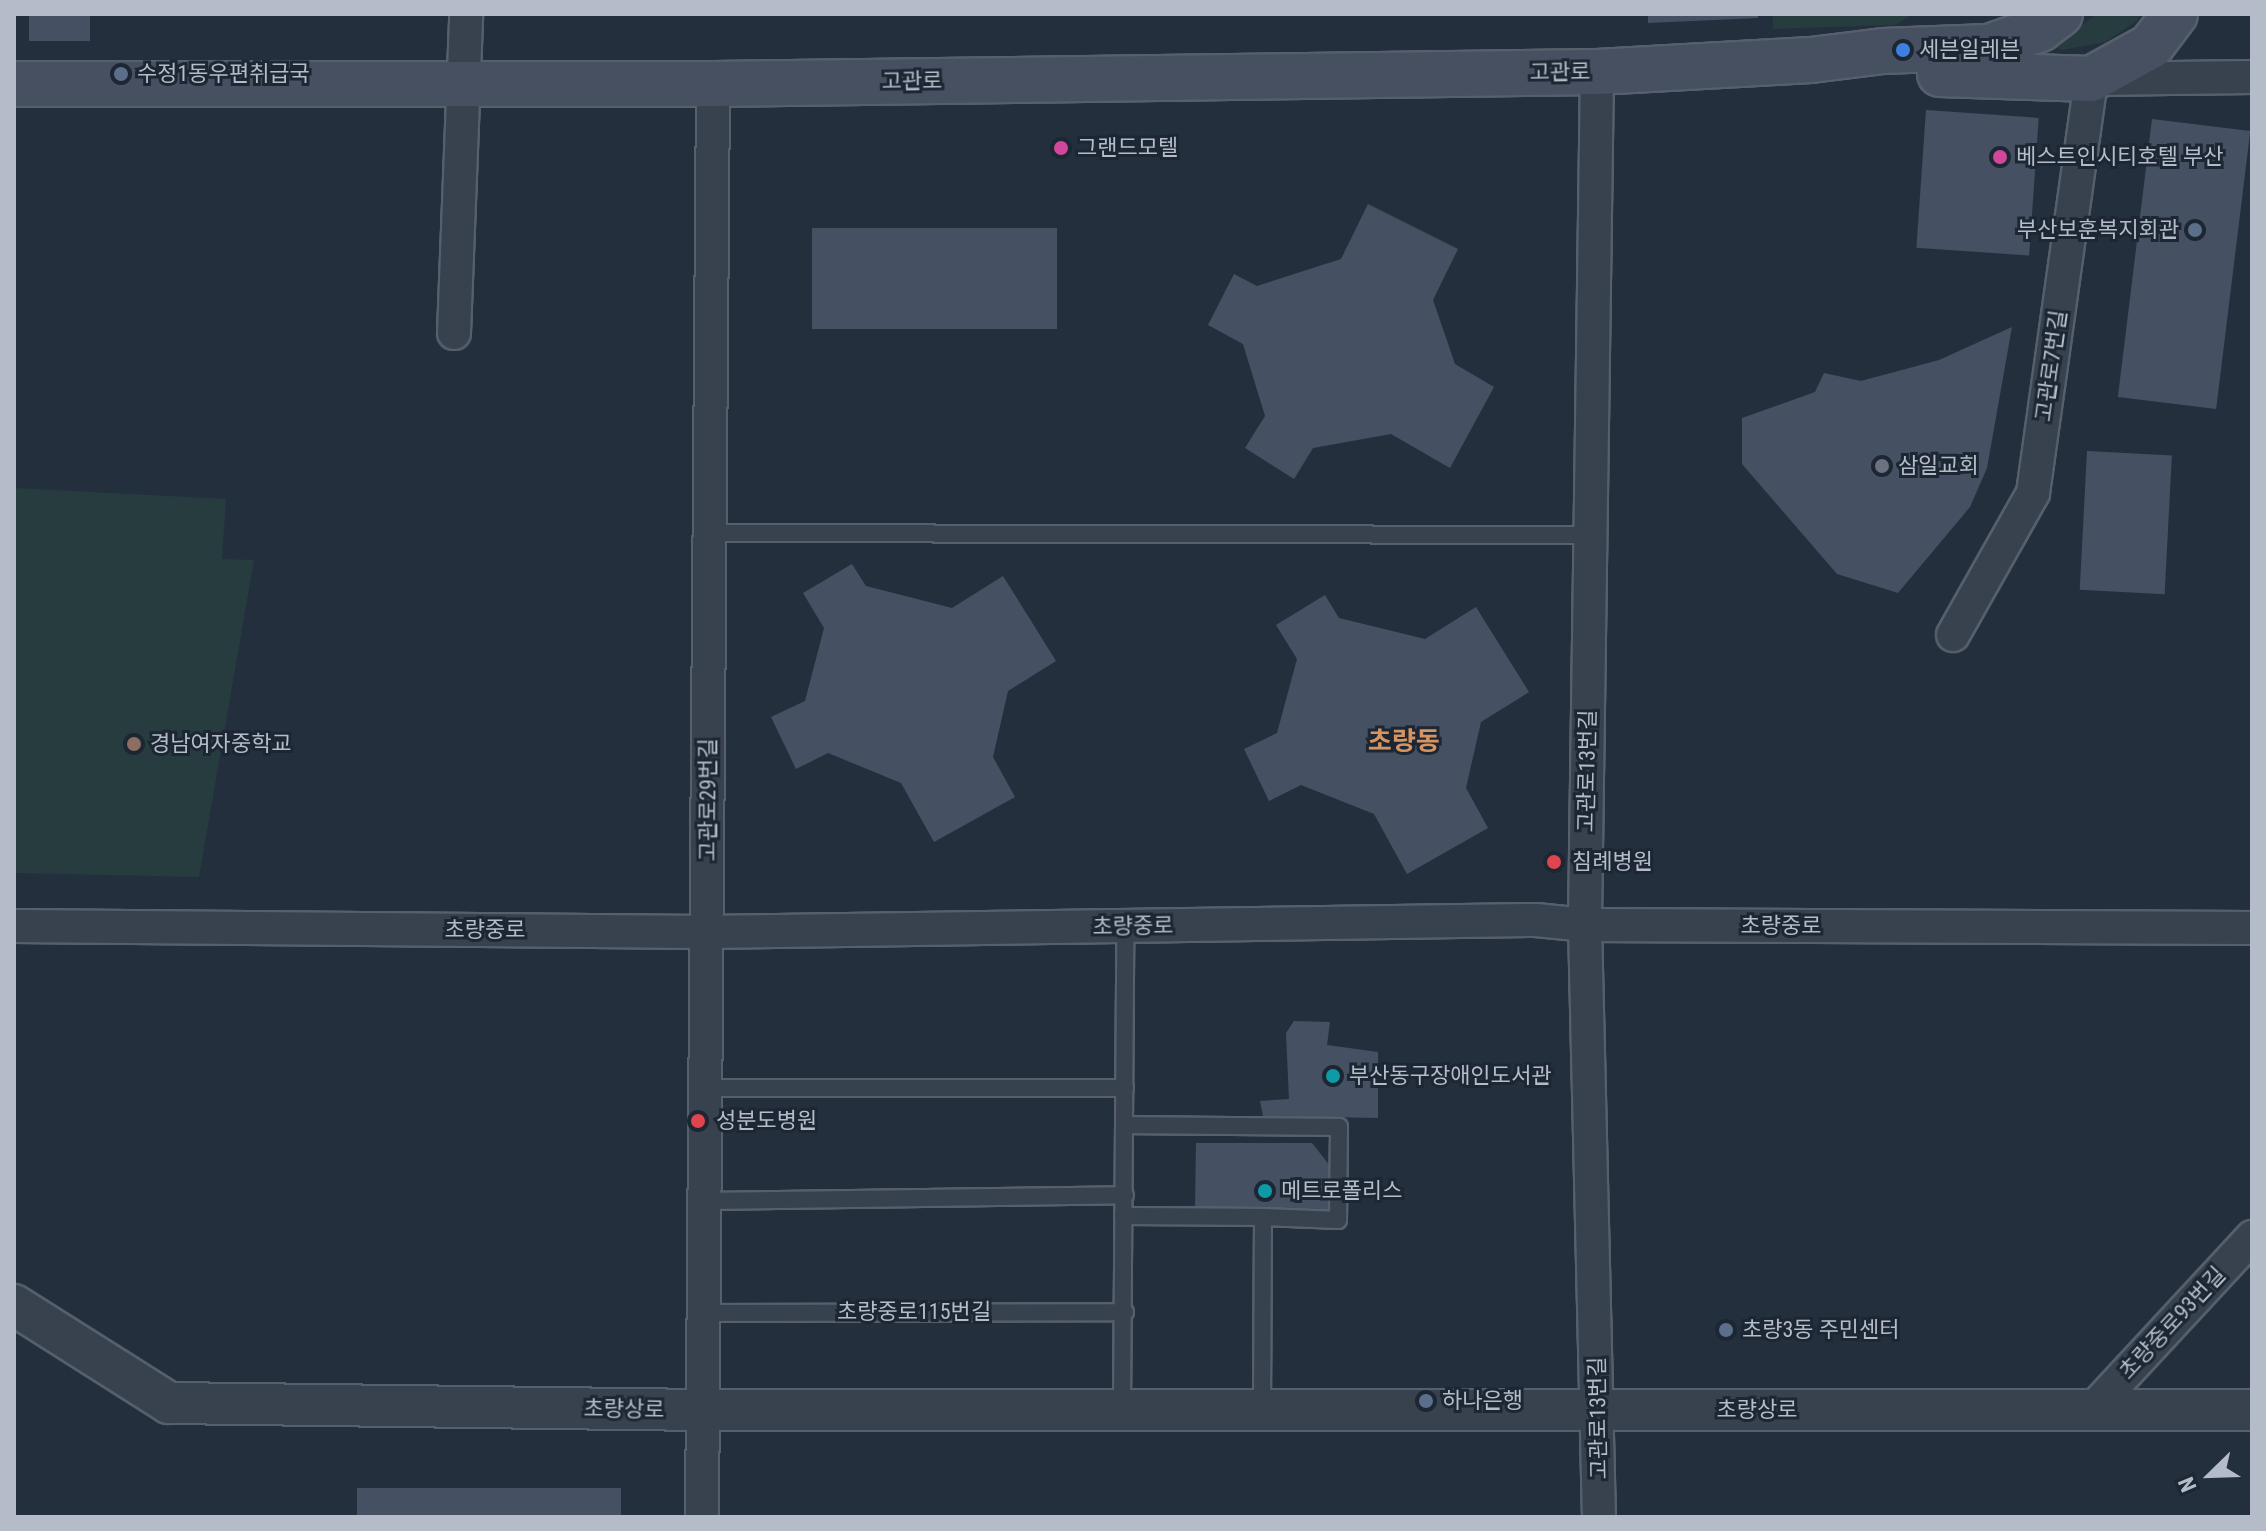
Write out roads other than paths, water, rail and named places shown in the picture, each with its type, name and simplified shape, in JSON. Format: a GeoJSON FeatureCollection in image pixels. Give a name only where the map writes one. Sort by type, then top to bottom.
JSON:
{"type":"FeatureCollection","features":[{"type":"Feature","properties":{"kind":"main road","name":"고관로"},"geometry":{"type":"LineString","coordinates":[[14,84],[713,84],[1597,72],[1811,60],[1883,51],[1989,47],[2040,29],[2060,14]]}},
{"type":"Feature","properties":{"kind":"main road"},"geometry":{"type":"LineString","coordinates":[[2091,79],[2151,46],[2175,14]]}},
{"type":"Feature","properties":{"kind":"main road","name":"고관로"},"geometry":{"type":"LineString","coordinates":[[1811,60],[1886,73],[2091,79]]}},
{"type":"Feature","properties":{"kind":"street"},"geometry":{"type":"LineString","coordinates":[[454,333],[466,14]]}},
{"type":"Feature","properties":{"kind":"street","name":"고관로13번길"},"geometry":{"type":"LineString","coordinates":[[1597,72],[1585,925],[1599,1410],[1599,1517]]}},
{"type":"Feature","properties":{"kind":"street"},"geometry":{"type":"LineString","coordinates":[[2091,79],[2252,77]]}},
{"type":"Feature","properties":{"kind":"street","name":"고관로7번길"},"geometry":{"type":"LineString","coordinates":[[1953,635],[2033,493],[2091,79]]}},
{"type":"Feature","properties":{"kind":"street","name":"고관로29번길"},"geometry":{"type":"LineString","coordinates":[[702,1517],[713,84]]}},
{"type":"Feature","properties":{"kind":"street","name":"초량중로"},"geometry":{"type":"LineString","coordinates":[[14,926],[706,932],[1536,920],[1585,925],[2252,928]]}},
{"type":"Feature","properties":{"kind":"street","name":"초량중로93번길"},"geometry":{"type":"LineString","coordinates":[[2092,1410],[2252,1237]]}},
{"type":"Feature","properties":{"kind":"street","name":"초량상로"},"geometry":{"type":"LineString","coordinates":[[14,1305],[169,1403],[703,1410],[2252,1410]]}},
{"type":"Feature","properties":{"kind":"lane"},"geometry":{"type":"LineString","coordinates":[[710,533],[1591,535]]}},
{"type":"Feature","properties":{"kind":"lane"},"geometry":{"type":"LineString","coordinates":[[1122,1410],[1125,926]]}},
{"type":"Feature","properties":{"kind":"lane"},"geometry":{"type":"LineString","coordinates":[[705,1088],[1125,1088]]}},
{"type":"Feature","properties":{"kind":"lane"},"geometry":{"type":"LineString","coordinates":[[1123,1216],[1338,1220],[1339,1127],[1124,1125]]}},
{"type":"Feature","properties":{"kind":"lane"},"geometry":{"type":"LineString","coordinates":[[705,1201],[1125,1195]]}},
{"type":"Feature","properties":{"kind":"lane"},"geometry":{"type":"LineString","coordinates":[[1262,1410],[1263,1217]]}},
{"type":"Feature","properties":{"kind":"lane","name":"초량중로115번길"},"geometry":{"type":"LineString","coordinates":[[704,1313],[1125,1312]]}},
{"type":"Feature","properties":{"kind":"place","name":"세븐일레븐"},"geometry":{"type":"Point","coordinates":[1903,50]}},
{"type":"Feature","properties":{"kind":"place","name":"수정1동우편취급국"},"geometry":{"type":"Point","coordinates":[121,74]}},
{"type":"Feature","properties":{"kind":"place","name":"그랜드모텔"},"geometry":{"type":"Point","coordinates":[1061,148]}},
{"type":"Feature","properties":{"kind":"place","name":"베스트인시티호텔 부산"},"geometry":{"type":"Point","coordinates":[2000,157]}},
{"type":"Feature","properties":{"kind":"place","name":"부산보훈복지회관"},"geometry":{"type":"Point","coordinates":[2195,230]}},
{"type":"Feature","properties":{"kind":"place","name":"삼일교회"},"geometry":{"type":"Point","coordinates":[1882,466]}},
{"type":"Feature","properties":{"kind":"place","name":"경남여자중학교"},"geometry":{"type":"Point","coordinates":[134,744]}},
{"type":"Feature","properties":{"kind":"place","name":"침례병원"},"geometry":{"type":"Point","coordinates":[1554,862]}},
{"type":"Feature","properties":{"kind":"place","name":"부산동구장애인도서관"},"geometry":{"type":"Point","coordinates":[1333,1076]}},
{"type":"Feature","properties":{"kind":"place","name":"성분도병원"},"geometry":{"type":"Point","coordinates":[698,1121]}},
{"type":"Feature","properties":{"kind":"place","name":"메트로폴리스"},"geometry":{"type":"Point","coordinates":[1265,1191]}},
{"type":"Feature","properties":{"kind":"place","name":"초량3동 주민센터"},"geometry":{"type":"Point","coordinates":[1726,1330]}},
{"type":"Feature","properties":{"kind":"place","name":"하나은행"},"geometry":{"type":"Point","coordinates":[1426,1401]}},
{"type":"Feature","properties":{"kind":"district","name":"초량동"},"geometry":{"type":"Point","coordinates":[1404,742]}}]}
